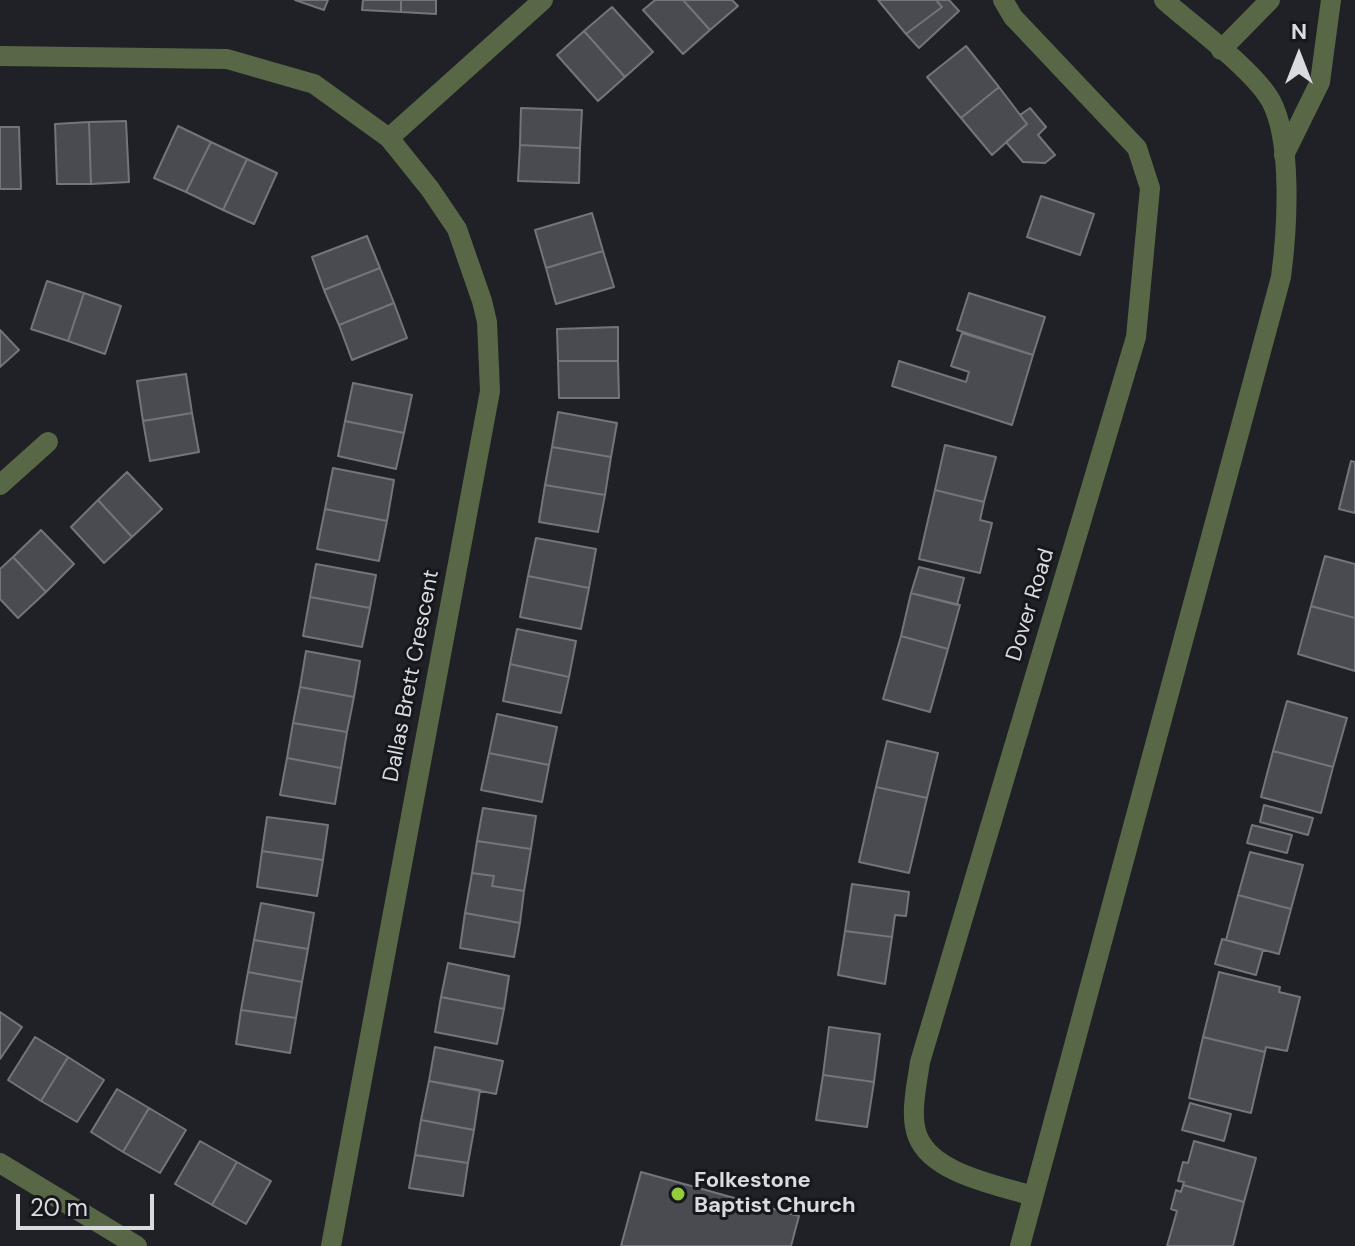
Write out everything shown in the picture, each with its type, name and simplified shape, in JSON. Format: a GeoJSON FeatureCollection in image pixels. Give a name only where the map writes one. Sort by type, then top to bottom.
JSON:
{"type":"FeatureCollection","features":[{"type":"Feature","properties":{"kind":"street"},"geometry":{"type":"LineString","coordinates":[[389,138],[543,0]]}},
{"type":"Feature","properties":{"kind":"street","name":"Dover Road"},"geometry":{"type":"LineString","coordinates":[[1003,0],[1013,17],[1137,148],[1150,188],[1136,337],[920,1062],[915,1109],[917,1137],[930,1155],[950,1170],[1032,1196]]}},
{"type":"Feature","properties":{"kind":"street"},"geometry":{"type":"LineString","coordinates":[[1020,1246],[1281,277],[1286,224],[1284,155],[1281,132],[1271,101],[1256,81],[1164,0]]}},
{"type":"Feature","properties":{"kind":"street"},"geometry":{"type":"LineString","coordinates":[[1221,50],[1270,0]]}},
{"type":"Feature","properties":{"kind":"street"},"geometry":{"type":"LineString","coordinates":[[1284,155],[1320,82],[1331,0]]}},
{"type":"Feature","properties":{"kind":"street","name":"Dallas Brett Crescent"},"geometry":{"type":"LineString","coordinates":[[0,56],[227,59],[314,84],[389,138],[430,189],[457,229],[482,301],[487,322],[490,391],[331,1246]]}},
{"type":"Feature","properties":{"kind":"street"},"geometry":{"type":"LineString","coordinates":[[0,485],[48,442]]}},
{"type":"Feature","properties":{"kind":"street"},"geometry":{"type":"LineString","coordinates":[[0,1163],[137,1246]]}},
{"type":"Feature","properties":{"kind":"building"},"geometry":{"type":"Polygon","coordinates":[[[295,0],[328,0],[324,10],[295,0]]]}},
{"type":"Feature","properties":{"kind":"building"},"geometry":{"type":"Polygon","coordinates":[[[363,0],[401,0],[401,12],[362,10],[363,0]]]}},
{"type":"Feature","properties":{"kind":"building"},"geometry":{"type":"Polygon","coordinates":[[[401,0],[436,0],[436,14],[401,12],[401,0]]]}},
{"type":"Feature","properties":{"kind":"building"},"geometry":{"type":"Polygon","coordinates":[[[655,0],[683,0],[710,30],[683,54],[643,10],[655,0]]]}},
{"type":"Feature","properties":{"kind":"building"},"geometry":{"type":"Polygon","coordinates":[[[683,0],[732,0],[738,6],[710,30],[683,0]]]}},
{"type":"Feature","properties":{"kind":"building"},"geometry":{"type":"Polygon","coordinates":[[[878,0],[936,0],[942,7],[906,34],[878,0]]]}},
{"type":"Feature","properties":{"kind":"building"},"geometry":{"type":"Polygon","coordinates":[[[936,0],[949,0],[959,11],[919,48],[906,34],[942,7],[936,0]]]}},
{"type":"Feature","properties":{"kind":"building"},"geometry":{"type":"Polygon","coordinates":[[[612,7],[653,52],[625,77],[584,31],[612,7]]]}},
{"type":"Feature","properties":{"kind":"building"},"geometry":{"type":"Polygon","coordinates":[[[584,31],[625,77],[598,101],[557,55],[584,31]]]}},
{"type":"Feature","properties":{"kind":"building"},"geometry":{"type":"Polygon","coordinates":[[[966,46],[999,87],[961,118],[927,77],[966,46]]]}},
{"type":"Feature","properties":{"kind":"building"},"geometry":{"type":"Polygon","coordinates":[[[999,87],[1027,124],[992,155],[961,118],[999,87]]]}},
{"type":"Feature","properties":{"kind":"building"},"geometry":{"type":"Polygon","coordinates":[[[521,108],[582,110],[580,148],[520,145],[521,108]]]}},
{"type":"Feature","properties":{"kind":"building"},"geometry":{"type":"Polygon","coordinates":[[[1030,108],[1046,127],[1038,135],[1055,155],[1045,163],[1023,162],[1006,142],[1027,124],[1020,115],[1030,108]]]}},
{"type":"Feature","properties":{"kind":"building"},"geometry":{"type":"Polygon","coordinates":[[[126,121],[129,182],[91,184],[89,122],[126,121]]]}},
{"type":"Feature","properties":{"kind":"building"},"geometry":{"type":"Polygon","coordinates":[[[89,122],[91,184],[57,184],[55,124],[89,122]]]}},
{"type":"Feature","properties":{"kind":"building"},"geometry":{"type":"Polygon","coordinates":[[[178,126],[211,142],[186,192],[154,178],[178,126]]]}},
{"type":"Feature","properties":{"kind":"building"},"geometry":{"type":"Polygon","coordinates":[[[0,127],[19,127],[21,189],[0,189],[0,127]]]}},
{"type":"Feature","properties":{"kind":"building"},"geometry":{"type":"Polygon","coordinates":[[[211,142],[247,159],[223,210],[186,192],[211,142]]]}},
{"type":"Feature","properties":{"kind":"building"},"geometry":{"type":"Polygon","coordinates":[[[520,145],[580,148],[579,183],[518,181],[520,145]]]}},
{"type":"Feature","properties":{"kind":"building"},"geometry":{"type":"Polygon","coordinates":[[[247,159],[277,173],[254,224],[223,210],[247,159]]]}},
{"type":"Feature","properties":{"kind":"building"},"geometry":{"type":"Polygon","coordinates":[[[1041,196],[1094,214],[1080,255],[1027,237],[1041,196]]]}},
{"type":"Feature","properties":{"kind":"building"},"geometry":{"type":"Polygon","coordinates":[[[592,213],[603,251],[546,268],[535,230],[592,213]]]}},
{"type":"Feature","properties":{"kind":"building"},"geometry":{"type":"Polygon","coordinates":[[[367,236],[380,268],[324,290],[312,257],[367,236]]]}},
{"type":"Feature","properties":{"kind":"building"},"geometry":{"type":"Polygon","coordinates":[[[603,251],[614,287],[556,304],[546,268],[603,251]]]}},
{"type":"Feature","properties":{"kind":"building"},"geometry":{"type":"Polygon","coordinates":[[[380,268],[394,303],[339,325],[324,290],[380,268]]]}},
{"type":"Feature","properties":{"kind":"building"},"geometry":{"type":"Polygon","coordinates":[[[47,281],[84,293],[68,341],[31,329],[47,281]]]}},
{"type":"Feature","properties":{"kind":"building"},"geometry":{"type":"Polygon","coordinates":[[[84,293],[121,306],[105,354],[68,341],[84,293]]]}},
{"type":"Feature","properties":{"kind":"building"},"geometry":{"type":"Polygon","coordinates":[[[969,293],[1045,317],[1033,355],[957,330],[969,293]]]}},
{"type":"Feature","properties":{"kind":"building"},"geometry":{"type":"Polygon","coordinates":[[[394,303],[407,338],[352,360],[339,325],[394,303]]]}},
{"type":"Feature","properties":{"kind":"building"},"geometry":{"type":"Polygon","coordinates":[[[618,327],[618,361],[558,361],[557,329],[618,327]]]}},
{"type":"Feature","properties":{"kind":"building"},"geometry":{"type":"Polygon","coordinates":[[[0,330],[19,350],[0,367],[0,330]]]}},
{"type":"Feature","properties":{"kind":"building"},"geometry":{"type":"Polygon","coordinates":[[[962,333],[1033,355],[1012,425],[892,386],[899,361],[966,382],[969,372],[951,366],[962,333]]]}},
{"type":"Feature","properties":{"kind":"building"},"geometry":{"type":"Polygon","coordinates":[[[558,361],[618,361],[619,398],[559,398],[558,361]]]}},
{"type":"Feature","properties":{"kind":"building"},"geometry":{"type":"Polygon","coordinates":[[[186,374],[192,413],[143,421],[137,381],[186,374]]]}},
{"type":"Feature","properties":{"kind":"building"},"geometry":{"type":"Polygon","coordinates":[[[353,383],[412,395],[404,433],[345,421],[353,383]]]}},
{"type":"Feature","properties":{"kind":"building"},"geometry":{"type":"Polygon","coordinates":[[[558,412],[617,423],[611,457],[552,447],[558,412]]]}},
{"type":"Feature","properties":{"kind":"building"},"geometry":{"type":"Polygon","coordinates":[[[192,413],[199,452],[150,461],[143,421],[192,413]]]}},
{"type":"Feature","properties":{"kind":"building"},"geometry":{"type":"Polygon","coordinates":[[[345,421],[404,433],[396,469],[338,456],[345,421]]]}},
{"type":"Feature","properties":{"kind":"building"},"geometry":{"type":"Polygon","coordinates":[[[945,445],[996,457],[984,502],[935,490],[945,445]]]}},
{"type":"Feature","properties":{"kind":"building"},"geometry":{"type":"Polygon","coordinates":[[[552,447],[611,457],[605,495],[545,485],[552,447]]]}},
{"type":"Feature","properties":{"kind":"building"},"geometry":{"type":"Polygon","coordinates":[[[1351,461],[1355,462],[1355,513],[1339,509],[1351,461]]]}},
{"type":"Feature","properties":{"kind":"building"},"geometry":{"type":"Polygon","coordinates":[[[333,468],[394,480],[387,521],[325,509],[333,468]]]}},
{"type":"Feature","properties":{"kind":"building"},"geometry":{"type":"Polygon","coordinates":[[[127,472],[162,509],[132,537],[98,500],[127,472]]]}},
{"type":"Feature","properties":{"kind":"building"},"geometry":{"type":"Polygon","coordinates":[[[545,485],[605,495],[598,532],[539,522],[545,485]]]}},
{"type":"Feature","properties":{"kind":"building"},"geometry":{"type":"Polygon","coordinates":[[[935,490],[984,502],[980,520],[992,523],[980,573],[919,559],[935,490]]]}},
{"type":"Feature","properties":{"kind":"building"},"geometry":{"type":"Polygon","coordinates":[[[98,500],[132,537],[104,563],[71,527],[98,500]]]}},
{"type":"Feature","properties":{"kind":"building"},"geometry":{"type":"Polygon","coordinates":[[[325,509],[387,521],[379,561],[317,549],[325,509]]]}},
{"type":"Feature","properties":{"kind":"building"},"geometry":{"type":"Polygon","coordinates":[[[41,530],[74,564],[46,592],[13,557],[41,530]]]}},
{"type":"Feature","properties":{"kind":"building"},"geometry":{"type":"Polygon","coordinates":[[[536,538],[596,549],[589,588],[528,576],[536,538]]]}},
{"type":"Feature","properties":{"kind":"building"},"geometry":{"type":"Polygon","coordinates":[[[1325,556],[1355,564],[1355,618],[1311,606],[1325,556]]]}},
{"type":"Feature","properties":{"kind":"building"},"geometry":{"type":"Polygon","coordinates":[[[13,557],[46,592],[18,618],[0,599],[0,569],[13,557]]]}},
{"type":"Feature","properties":{"kind":"building"},"geometry":{"type":"Polygon","coordinates":[[[316,564],[376,575],[370,608],[310,597],[316,564]]]}},
{"type":"Feature","properties":{"kind":"building"},"geometry":{"type":"Polygon","coordinates":[[[919,567],[964,578],[957,605],[911,593],[919,567]]]}},
{"type":"Feature","properties":{"kind":"building"},"geometry":{"type":"Polygon","coordinates":[[[528,576],[589,588],[581,629],[520,617],[528,576]]]}},
{"type":"Feature","properties":{"kind":"building"},"geometry":{"type":"Polygon","coordinates":[[[911,593],[960,605],[948,649],[901,636],[911,593]]]}},
{"type":"Feature","properties":{"kind":"building"},"geometry":{"type":"Polygon","coordinates":[[[310,597],[370,608],[362,647],[303,636],[310,597]]]}},
{"type":"Feature","properties":{"kind":"building"},"geometry":{"type":"Polygon","coordinates":[[[1311,606],[1355,618],[1355,671],[1298,654],[1311,606]]]}},
{"type":"Feature","properties":{"kind":"building"},"geometry":{"type":"Polygon","coordinates":[[[517,629],[576,641],[569,677],[510,664],[517,629]]]}},
{"type":"Feature","properties":{"kind":"building"},"geometry":{"type":"Polygon","coordinates":[[[901,636],[948,649],[930,712],[883,699],[901,636]]]}},
{"type":"Feature","properties":{"kind":"building"},"geometry":{"type":"Polygon","coordinates":[[[306,651],[360,661],[354,697],[300,687],[306,651]]]}},
{"type":"Feature","properties":{"kind":"building"},"geometry":{"type":"Polygon","coordinates":[[[510,664],[569,677],[561,713],[503,701],[510,664]]]}},
{"type":"Feature","properties":{"kind":"building"},"geometry":{"type":"Polygon","coordinates":[[[300,687],[354,697],[347,732],[293,723],[300,687]]]}},
{"type":"Feature","properties":{"kind":"building"},"geometry":{"type":"Polygon","coordinates":[[[1287,701],[1347,718],[1333,767],[1273,751],[1287,701]]]}},
{"type":"Feature","properties":{"kind":"building"},"geometry":{"type":"Polygon","coordinates":[[[497,714],[557,727],[549,765],[489,753],[497,714]]]}},
{"type":"Feature","properties":{"kind":"building"},"geometry":{"type":"Polygon","coordinates":[[[293,723],[347,732],[341,768],[287,758],[293,723]]]}},
{"type":"Feature","properties":{"kind":"building"},"geometry":{"type":"Polygon","coordinates":[[[887,741],[938,753],[927,798],[876,787],[887,741]]]}},
{"type":"Feature","properties":{"kind":"building"},"geometry":{"type":"Polygon","coordinates":[[[1273,751],[1333,767],[1321,813],[1261,797],[1273,751]]]}},
{"type":"Feature","properties":{"kind":"building"},"geometry":{"type":"Polygon","coordinates":[[[489,753],[549,765],[542,802],[481,790],[489,753]]]}},
{"type":"Feature","properties":{"kind":"building"},"geometry":{"type":"Polygon","coordinates":[[[287,758],[341,768],[335,804],[280,795],[287,758]]]}},
{"type":"Feature","properties":{"kind":"building"},"geometry":{"type":"Polygon","coordinates":[[[876,787],[927,798],[909,873],[859,862],[876,787]]]}},
{"type":"Feature","properties":{"kind":"building"},"geometry":{"type":"Polygon","coordinates":[[[1264,805],[1313,818],[1308,835],[1260,822],[1264,805]]]}},
{"type":"Feature","properties":{"kind":"building"},"geometry":{"type":"Polygon","coordinates":[[[483,808],[536,816],[531,849],[477,841],[483,808]]]}},
{"type":"Feature","properties":{"kind":"building"},"geometry":{"type":"Polygon","coordinates":[[[267,817],[328,825],[323,860],[262,851],[267,817]]]}},
{"type":"Feature","properties":{"kind":"building"},"geometry":{"type":"Polygon","coordinates":[[[1252,825],[1292,835],[1287,853],[1247,843],[1252,825]]]}},
{"type":"Feature","properties":{"kind":"building"},"geometry":{"type":"Polygon","coordinates":[[[477,841],[531,849],[524,891],[492,886],[494,876],[472,873],[477,841]]]}},
{"type":"Feature","properties":{"kind":"building"},"geometry":{"type":"Polygon","coordinates":[[[262,851],[323,860],[317,896],[257,887],[262,851]]]}},
{"type":"Feature","properties":{"kind":"building"},"geometry":{"type":"Polygon","coordinates":[[[1250,852],[1303,865],[1291,909],[1238,895],[1250,852]]]}},
{"type":"Feature","properties":{"kind":"building"},"geometry":{"type":"Polygon","coordinates":[[[472,873],[494,876],[492,886],[524,891],[520,923],[465,913],[472,873]]]}},
{"type":"Feature","properties":{"kind":"building"},"geometry":{"type":"Polygon","coordinates":[[[852,884],[909,892],[906,916],[895,915],[892,937],[845,931],[852,884]]]}},
{"type":"Feature","properties":{"kind":"building"},"geometry":{"type":"Polygon","coordinates":[[[1238,895],[1291,909],[1279,954],[1226,940],[1238,895]]]}},
{"type":"Feature","properties":{"kind":"building"},"geometry":{"type":"Polygon","coordinates":[[[261,903],[314,913],[308,949],[254,940],[261,903]]]}},
{"type":"Feature","properties":{"kind":"building"},"geometry":{"type":"Polygon","coordinates":[[[465,913],[520,923],[514,957],[460,948],[465,913]]]}},
{"type":"Feature","properties":{"kind":"building"},"geometry":{"type":"Polygon","coordinates":[[[845,931],[892,937],[885,984],[838,975],[845,931]]]}},
{"type":"Feature","properties":{"kind":"building"},"geometry":{"type":"Polygon","coordinates":[[[1222,939],[1263,950],[1256,975],[1215,964],[1222,939]]]}},
{"type":"Feature","properties":{"kind":"building"},"geometry":{"type":"Polygon","coordinates":[[[254,940],[308,949],[302,982],[248,972],[254,940]]]}},
{"type":"Feature","properties":{"kind":"building"},"geometry":{"type":"Polygon","coordinates":[[[448,963],[509,976],[504,1009],[441,997],[448,963]]]}},
{"type":"Feature","properties":{"kind":"building"},"geometry":{"type":"Polygon","coordinates":[[[248,972],[302,982],[296,1018],[241,1010],[248,972]]]}},
{"type":"Feature","properties":{"kind":"building"},"geometry":{"type":"Polygon","coordinates":[[[1219,972],[1280,987],[1279,992],[1300,997],[1287,1051],[1266,1047],[1265,1052],[1203,1037],[1219,972]]]}},
{"type":"Feature","properties":{"kind":"building"},"geometry":{"type":"Polygon","coordinates":[[[441,997],[504,1009],[497,1044],[435,1032],[441,997]]]}},
{"type":"Feature","properties":{"kind":"building"},"geometry":{"type":"Polygon","coordinates":[[[241,1010],[296,1018],[290,1053],[236,1044],[241,1010]]]}},
{"type":"Feature","properties":{"kind":"building"},"geometry":{"type":"Polygon","coordinates":[[[0,1012],[22,1027],[0,1059],[0,1012]]]}},
{"type":"Feature","properties":{"kind":"building"},"geometry":{"type":"Polygon","coordinates":[[[829,1027],[880,1034],[874,1082],[823,1075],[829,1027]]]}},
{"type":"Feature","properties":{"kind":"building"},"geometry":{"type":"Polygon","coordinates":[[[35,1037],[68,1057],[41,1101],[8,1080],[35,1037]]]}},
{"type":"Feature","properties":{"kind":"building"},"geometry":{"type":"Polygon","coordinates":[[[1203,1037],[1265,1052],[1251,1113],[1189,1098],[1203,1037]]]}},
{"type":"Feature","properties":{"kind":"building"},"geometry":{"type":"Polygon","coordinates":[[[435,1047],[503,1061],[496,1094],[429,1081],[435,1047]]]}},
{"type":"Feature","properties":{"kind":"building"},"geometry":{"type":"Polygon","coordinates":[[[68,1057],[104,1080],[77,1122],[41,1101],[68,1057]]]}},
{"type":"Feature","properties":{"kind":"building"},"geometry":{"type":"Polygon","coordinates":[[[823,1075],[874,1082],[867,1127],[816,1120],[823,1075]]]}},
{"type":"Feature","properties":{"kind":"building"},"geometry":{"type":"Polygon","coordinates":[[[429,1081],[480,1090],[474,1130],[421,1120],[429,1081]]]}},
{"type":"Feature","properties":{"kind":"building"},"geometry":{"type":"Polygon","coordinates":[[[117,1089],[149,1108],[123,1152],[91,1132],[117,1089]]]}},
{"type":"Feature","properties":{"kind":"building"},"geometry":{"type":"Polygon","coordinates":[[[1190,1103],[1231,1114],[1224,1141],[1182,1130],[1190,1103]]]}},
{"type":"Feature","properties":{"kind":"building"},"geometry":{"type":"Polygon","coordinates":[[[149,1108],[186,1130],[160,1173],[123,1152],[149,1108]]]}},
{"type":"Feature","properties":{"kind":"building"},"geometry":{"type":"Polygon","coordinates":[[[421,1120],[474,1130],[468,1163],[415,1155],[421,1120]]]}},
{"type":"Feature","properties":{"kind":"building"},"geometry":{"type":"Polygon","coordinates":[[[200,1141],[237,1162],[212,1205],[175,1184],[200,1141]]]}},
{"type":"Feature","properties":{"kind":"building"},"geometry":{"type":"Polygon","coordinates":[[[1194,1141],[1256,1158],[1244,1202],[1178,1181],[1183,1162],[1188,1163],[1194,1141]]]}},
{"type":"Feature","properties":{"kind":"building"},"geometry":{"type":"Polygon","coordinates":[[[415,1155],[468,1163],[463,1196],[409,1188],[415,1155]]]}},
{"type":"Feature","properties":{"kind":"building"},"geometry":{"type":"Polygon","coordinates":[[[237,1162],[271,1181],[246,1224],[212,1205],[237,1162]]]}},
{"type":"Feature","properties":{"kind":"building","name":"Folkestone Baptist Church"},"geometry":{"type":"Polygon","coordinates":[[[641,1172],[799,1216],[791,1246],[621,1246],[641,1172]]]}},
{"type":"Feature","properties":{"kind":"building"},"geometry":{"type":"Polygon","coordinates":[[[1183,1185],[1244,1202],[1233,1246],[1167,1246],[1177,1211],[1171,1209],[1176,1190],[1181,1192],[1183,1185]]]}},
{"type":"Feature","properties":{"kind":"place","name":"Folkestone Baptist Church"},"geometry":{"type":"Point","coordinates":[678,1194]}}]}
